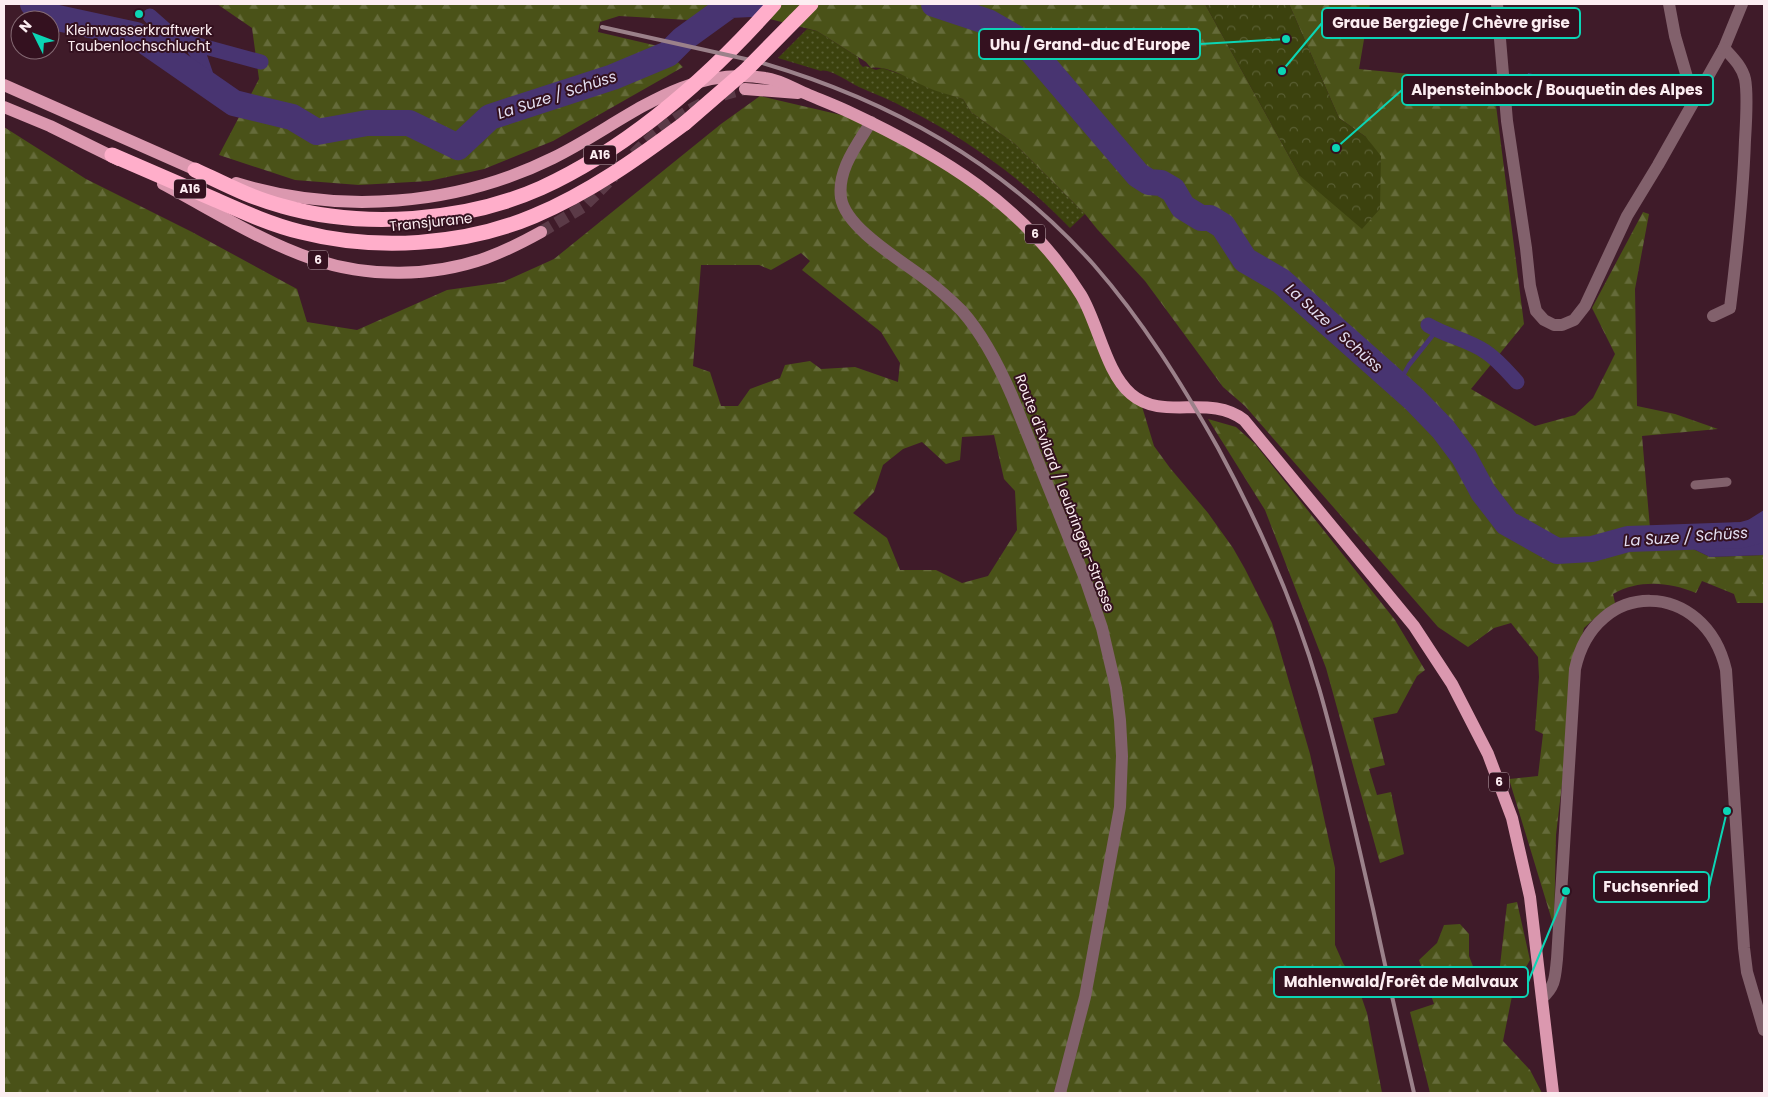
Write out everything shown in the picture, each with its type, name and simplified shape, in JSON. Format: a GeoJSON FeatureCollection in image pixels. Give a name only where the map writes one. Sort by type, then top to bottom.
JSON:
{"type":"FeatureCollection","features":[{"type":"Feature","properties":{"kind":"highway","name":"Transjurane"},"geometry":{"type":"LineString","coordinates":[[195,170],[248,195],[278,205],[316,214],[348,218],[409,218],[448,214],[497,204],[540,188],[564,176],[642,126],[701,79],[774,4]]}},
{"type":"Feature","properties":{"kind":"highway","name":"Transjurane"},"geometry":{"type":"LineString","coordinates":[[112,156],[235,208],[300,232],[355,241],[382,243],[434,240],[487,232],[516,223],[552,208],[600,182],[661,141],[745,72],[811,4]]}},
{"type":"Feature","properties":{"kind":"main road","name":"6"},"geometry":{"type":"LineString","coordinates":[[195,170],[258,190],[328,201],[389,201],[434,197],[478,187],[519,173],[553,158],[589,139],[655,99],[686,85],[703,80],[755,76],[785,83],[871,122],[918,147],[961,174],[1004,205],[1022,221],[1057,261],[1082,297],[1118,377],[1123,386],[1133,396],[1147,404],[1161,407],[1218,407],[1232,412],[1244,420],[1414,626],[1452,684],[1488,754],[1512,818],[1530,897],[1553,1093]]}},
{"type":"Feature","properties":{"kind":"main road","name":"Transjurane"},"geometry":{"type":"LineString","coordinates":[[4,85],[195,170]]}},
{"type":"Feature","properties":{"kind":"main road","name":"6"},"geometry":{"type":"LineString","coordinates":[[745,89],[808,95]]}},
{"type":"Feature","properties":{"kind":"main road","name":"Transjurane"},"geometry":{"type":"LineString","coordinates":[[4,107],[112,156]]}},
{"type":"Feature","properties":{"kind":"main road","name":"6"},"geometry":{"type":"LineString","coordinates":[[112,156],[279,245],[314,259],[354,269],[405,272],[451,267],[475,262],[500,253],[542,232]]}},
{"type":"Feature","properties":{"kind":"street"},"geometry":{"type":"LineString","coordinates":[[1497,4],[1507,121],[1530,286],[1536,312],[1544,320],[1554,325],[1562,325],[1574,320],[1585,306],[1627,216],[1724,48],[1742,4]]}},
{"type":"Feature","properties":{"kind":"street"},"geometry":{"type":"LineString","coordinates":[[1669,4],[1675,36],[1689,84],[1699,92]]}},
{"type":"Feature","properties":{"kind":"street"},"geometry":{"type":"LineString","coordinates":[[1713,316],[1730,308],[1738,245],[1746,131],[1745,79],[1738,63],[1724,48]]}},
{"type":"Feature","properties":{"kind":"street","name":"Route d'Evilard / Leubringen-Strasse"},"geometry":{"type":"LineString","coordinates":[[871,122],[854,148],[843,172],[840,186],[841,200],[845,211],[858,227],[876,243],[947,297],[972,323],[987,345],[1012,396],[1086,581],[1102,628],[1116,688],[1122,756],[1120,807],[1085,997],[1060,1093]]}},
{"type":"Feature","properties":{"kind":"street"},"geometry":{"type":"LineString","coordinates":[[1542,998],[1550,991],[1554,983],[1557,959],[1575,668],[1578,656],[1590,632],[1606,615],[1633,603],[1659,602],[1677,606],[1697,618],[1707,628],[1723,658],[1726,670],[1744,954],[1750,983],[1764,1030]]}},
{"type":"Feature","properties":{"kind":"lane"},"geometry":{"type":"LineString","coordinates":[[1695,485],[1728,482]]}},
{"type":"Feature","properties":{"kind":"green space"},"geometry":{"type":"Polygon","coordinates":[[[217,4],[1205,4],[1300,176],[1366,137],[1339,118],[1289,4],[1370,4],[1359,69],[1493,82],[1524,324],[1471,389],[1535,426],[1575,415],[1593,398],[1615,354],[1592,308],[1643,212],[1649,214],[1635,289],[1637,406],[1675,414],[1718,429],[1642,436],[1650,528],[1710,557],[1764,555],[1764,603],[1737,603],[1734,594],[1702,581],[1696,593],[1676,586],[1644,584],[1623,589],[1613,594],[1615,603],[1584,628],[1577,658],[1556,835],[1554,927],[1509,779],[1538,776],[1543,734],[1535,730],[1539,677],[1538,657],[1511,623],[1494,628],[1468,647],[1438,627],[1245,406],[1223,387],[1145,281],[1085,214],[1015,144],[971,112],[963,99],[926,87],[892,71],[871,68],[866,62],[817,31],[754,15],[689,20],[619,16],[600,22],[598,32],[662,47],[683,67],[553,141],[484,169],[429,181],[359,185],[295,180],[219,155],[259,79],[252,28],[217,4]]]}},
{"type":"Feature","properties":{"kind":"green space"},"geometry":{"type":"Polygon","coordinates":[[[1205,4],[1289,4],[1339,118],[1366,137],[1381,156],[1380,209],[1362,229],[1300,176],[1205,4]]]}},
{"type":"Feature","properties":{"kind":"green space"},"geometry":{"type":"Polygon","coordinates":[[[807,29],[817,31],[858,57],[863,67],[866,66],[876,70],[882,68],[906,76],[927,87],[963,99],[971,112],[1015,144],[1085,214],[1070,228],[1034,193],[1014,177],[973,147],[929,121],[834,74],[778,58],[807,29]]]}},
{"type":"Feature","properties":{"kind":"green space"},"geometry":{"type":"Polygon","coordinates":[[[760,96],[871,122],[961,174],[1057,261],[1108,358],[1140,400],[1154,446],[1208,513],[1233,548],[1272,623],[1310,754],[1335,868],[1335,945],[1343,963],[1358,987],[1367,1013],[1382,1093],[4,1093],[4,127],[86,179],[192,232],[297,289],[307,322],[357,330],[447,290],[503,282],[554,259],[721,124],[760,96]],[[801,253],[771,270],[759,265],[701,265],[693,366],[710,372],[721,406],[738,406],[750,389],[780,378],[785,365],[810,361],[821,369],[855,367],[898,382],[900,363],[881,332],[802,270],[810,261],[801,253]],[[994,435],[962,437],[960,460],[946,464],[922,442],[903,449],[883,465],[874,492],[853,513],[887,538],[900,570],[936,570],[962,583],[988,576],[1017,530],[1015,491],[1004,479],[994,435]]]}},
{"type":"Feature","properties":{"kind":"green space"},"geometry":{"type":"Polygon","coordinates":[[[1208,419],[1236,427],[1255,444],[1395,620],[1425,670],[1417,676],[1397,713],[1373,718],[1385,765],[1369,769],[1377,795],[1391,792],[1404,854],[1380,863],[1326,668],[1265,510],[1208,419]]]}},
{"type":"Feature","properties":{"kind":"green space"},"geometry":{"type":"Polygon","coordinates":[[[1517,902],[1530,960],[1513,991],[1503,1041],[1530,1070],[1542,1093],[1430,1093],[1410,1012],[1434,1004],[1419,960],[1437,943],[1444,925],[1460,924],[1469,934],[1469,956],[1478,979],[1498,983],[1507,904],[1517,902]]]}},
{"type":"Feature","properties":{"kind":"water"},"geometry":{"type":"Polygon","coordinates":[[[1528,73],[1546,77],[1543,98],[1524,94],[1528,73]]]}},
{"type":"Feature","properties":{"kind":"water"},"geometry":{"type":"Polygon","coordinates":[[[1764,510],[1764,555],[1710,557],[1650,528],[1745,522],[1764,510]]]}},
{"type":"Feature","properties":{"kind":"waterway","name":"La Suze / Schüss"},"geometry":{"type":"LineString","coordinates":[[33,4],[53,17],[136,35],[234,103],[292,117],[317,132],[367,123],[409,123],[458,147],[490,117],[613,77],[668,54],[683,39],[730,5],[751,4]]}},
{"type":"Feature","properties":{"kind":"waterway","name":"La Suze / Schüss"},"geometry":{"type":"LineString","coordinates":[[934,4],[988,22],[1026,44],[1138,175],[1149,182],[1161,183],[1173,190],[1183,207],[1201,218],[1210,218],[1223,226],[1245,260],[1281,281],[1414,399],[1443,429],[1464,457],[1483,492],[1507,523],[1557,551],[1592,549],[1628,539],[1742,535],[1764,529]]}},
{"type":"Feature","properties":{"kind":"waterway"},"geometry":{"type":"LineString","coordinates":[[150,16],[176,39]]}},
{"type":"Feature","properties":{"kind":"waterway"},"geometry":{"type":"LineString","coordinates":[[136,35],[176,39],[261,62]]}},
{"type":"Feature","properties":{"kind":"waterway"},"geometry":{"type":"LineString","coordinates":[[191,44],[200,58],[210,87]]}},
{"type":"Feature","properties":{"kind":"waterway"},"geometry":{"type":"LineString","coordinates":[[1428,325],[1486,352],[1517,382]]}},
{"type":"Feature","properties":{"kind":"waterway"},"geometry":{"type":"LineString","coordinates":[[1397,386],[1409,365],[1437,330]]}},
{"type":"Feature","properties":{"kind":"tunnel"},"geometry":{"type":"LineString","coordinates":[[634,154],[658,132],[685,113],[713,99],[745,89]]}},
{"type":"Feature","properties":{"kind":"tunnel"},"geometry":{"type":"LineString","coordinates":[[541,232],[583,207],[614,176]]}},
{"type":"Feature","properties":{"kind":"railway"},"geometry":{"type":"LineString","coordinates":[[602,27],[759,62],[807,77],[854,95],[899,116],[983,166],[1022,196],[1059,229],[1094,265],[1129,308],[1176,377],[1218,448],[1262,535],[1299,626],[1327,715],[1341,770],[1414,1093]]}},
{"type":"Feature","properties":{"kind":"place","name":"Kleinwasserkraftwerk Taubenlochschlucht"},"geometry":{"type":"Point","coordinates":[139,14]}},
{"type":"Feature","properties":{"kind":"place","name":"Uhu / Grand-duc d'Europe"},"geometry":{"type":"Point","coordinates":[1286,39]}},
{"type":"Feature","properties":{"kind":"place","name":"Graue Bergziege / Chèvre grise"},"geometry":{"type":"Point","coordinates":[1282,71]}},
{"type":"Feature","properties":{"kind":"place","name":"Alpensteinbock / Bouquetin des Alpes"},"geometry":{"type":"Point","coordinates":[1336,148]}},
{"type":"Feature","properties":{"kind":"place","name":"Fuchsenried"},"geometry":{"type":"Point","coordinates":[1727,811]}},
{"type":"Feature","properties":{"kind":"place","name":"Mahlenwald/Forêt de Malvaux"},"geometry":{"type":"Point","coordinates":[1566,891]}}]}
